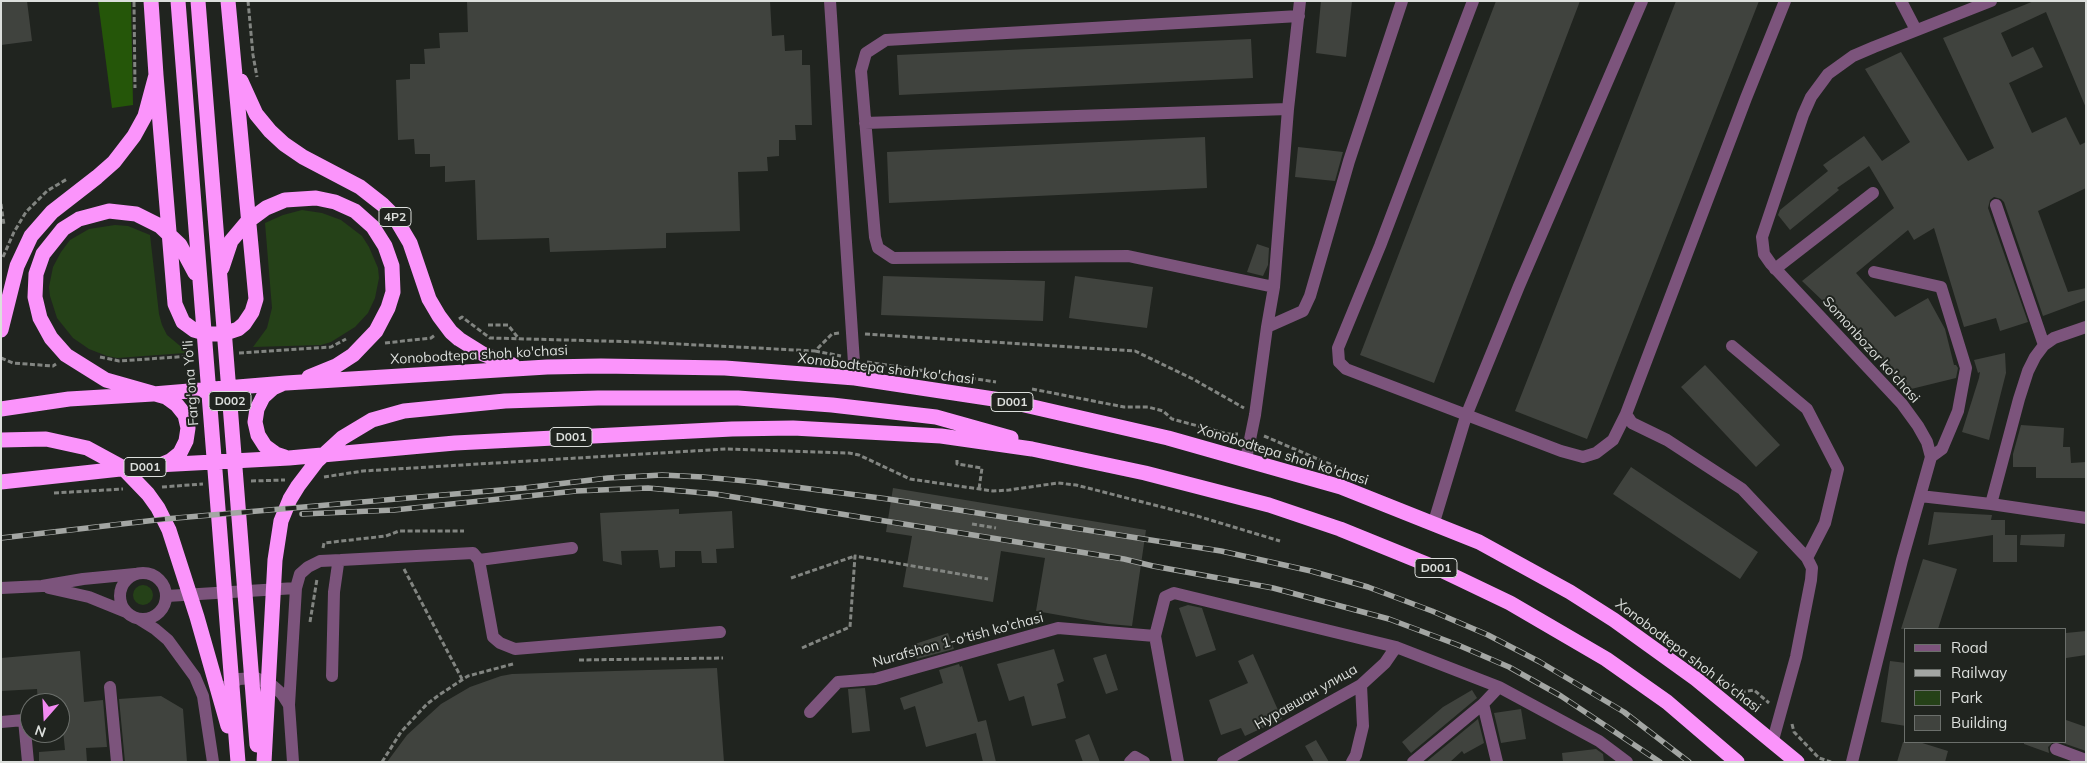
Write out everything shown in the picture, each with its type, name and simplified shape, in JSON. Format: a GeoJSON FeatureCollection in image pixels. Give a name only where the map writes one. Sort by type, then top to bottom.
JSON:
{"type":"FeatureCollection","features":[{"type":"Feature","properties":{"kind":"highway"},"geometry":{"type":"LineString","coordinates":[[151,1],[175,304],[184,322],[194,330],[208,334],[223,334],[238,329],[252,312],[256,299],[234,58]]}},
{"type":"Feature","properties":{"kind":"highway","name":"Farg'ona Yo'li"},"geometry":{"type":"LineString","coordinates":[[178,1],[236,762]]}},
{"type":"Feature","properties":{"kind":"highway","name":"D002"},"geometry":{"type":"LineString","coordinates":[[198,1],[259,762]]}},
{"type":"Feature","properties":{"kind":"highway","name":"4P2"},"geometry":{"type":"LineString","coordinates":[[228,1],[234,58],[242,85],[250,103],[274,136],[293,151],[360,187],[384,205],[394,216],[410,243],[431,304],[447,328],[459,339],[492,359],[511,365],[547,367]]}},
{"type":"Feature","properties":{"kind":"highway"},"geometry":{"type":"LineString","coordinates":[[1,330],[17,266],[31,236],[52,212],[97,178],[122,153],[145,116],[156,75]]}},
{"type":"Feature","properties":{"kind":"highway"},"geometry":{"type":"LineString","coordinates":[[220,284],[223,262],[231,241],[238,231],[256,215],[275,204],[295,198],[316,198],[335,202],[355,211],[380,236],[389,256],[393,284],[391,301],[381,323],[370,338],[353,355],[336,366],[273,388],[263,397],[257,409],[255,422],[258,435],[266,446],[276,454],[289,458]]}},
{"type":"Feature","properties":{"kind":"highway"},"geometry":{"type":"LineString","coordinates":[[157,465],[170,461],[180,453],[186,441],[188,428],[185,415],[177,405],[166,397],[106,380],[85,369],[66,355],[51,338],[40,318],[36,308],[35,285],[43,254],[55,236],[70,223],[89,215],[109,211],[128,212],[144,217],[160,226],[180,246],[190,261],[200,286]]}},
{"type":"Feature","properties":{"kind":"highway","name":"Xonobodtepa shoh ko'chasi"},"geometry":{"type":"LineString","coordinates":[[1,409],[69,399],[547,367],[725,368],[855,378],[1007,401],[1131,429],[1246,459],[1341,487],[1434,522],[1479,542],[1524,566],[1614,620],[1696,678],[1773,740],[1797,762]]}},
{"type":"Feature","properties":{"kind":"highway"},"geometry":{"type":"LineString","coordinates":[[264,762],[275,560],[281,521],[290,500],[307,473],[329,449],[358,428],[380,416],[396,412],[505,401],[598,398],[692,398],[786,401],[936,417],[1094,461]]}},
{"type":"Feature","properties":{"kind":"highway","name":"D001"},"geometry":{"type":"LineString","coordinates":[[1,482],[157,465],[289,458],[455,443],[732,428],[793,428],[941,436],[1094,461],[1208,488],[1340,529],[1390,549],[1476,586],[1543,621],[1636,679],[1694,724],[1737,762]]}},
{"type":"Feature","properties":{"kind":"highway"},"geometry":{"type":"LineString","coordinates":[[1,440],[46,439],[87,448],[122,467],[153,500],[169,530],[197,617],[228,724],[236,762]]}},
{"type":"Feature","properties":{"kind":"street"},"geometry":{"type":"LineString","coordinates":[[830,1],[855,378]]}},
{"type":"Feature","properties":{"kind":"street"},"geometry":{"type":"LineString","coordinates":[[1246,459],[1255,415],[1274,287],[1288,109],[1300,1]]}},
{"type":"Feature","properties":{"kind":"street"},"geometry":{"type":"LineString","coordinates":[[1267,326],[1303,311],[1310,296],[1349,161],[1402,1]]}},
{"type":"Feature","properties":{"kind":"street"},"geometry":{"type":"LineString","coordinates":[[1473,1],[1380,246],[1338,348],[1339,362],[1346,369],[1466,416],[1561,451],[1583,457],[1596,453],[1613,440],[1626,414],[1746,98],[1785,1]]}},
{"type":"Feature","properties":{"kind":"street"},"geometry":{"type":"LineString","coordinates":[[1434,522],[1466,416],[1519,286],[1642,1]]}},
{"type":"Feature","properties":{"kind":"street"},"geometry":{"type":"LineString","coordinates":[[1901,1],[1916,30]]}},
{"type":"Feature","properties":{"kind":"street","name":"Somonbozor ko'chasi"},"geometry":{"type":"LineString","coordinates":[[1931,457],[1927,442],[1902,404],[1865,362],[1775,269],[1764,254],[1762,237],[1796,133],[1811,97],[1828,74],[1848,59],[1992,1]]}},
{"type":"Feature","properties":{"kind":"street"},"geometry":{"type":"LineString","coordinates":[[1274,287],[1128,256],[893,258],[878,248],[875,237],[861,71],[866,53],[886,40],[1298,16]]}},
{"type":"Feature","properties":{"kind":"street"},"geometry":{"type":"LineString","coordinates":[[865,123],[1288,109]]}},
{"type":"Feature","properties":{"kind":"street"},"geometry":{"type":"LineString","coordinates":[[1775,269],[1873,193]]}},
{"type":"Feature","properties":{"kind":"street"},"geometry":{"type":"LineString","coordinates":[[1996,205],[2044,345]]}},
{"type":"Feature","properties":{"kind":"street"},"geometry":{"type":"LineString","coordinates":[[1852,762],[1902,560],[1931,457],[1942,449],[1958,411],[1966,368],[1941,287],[1874,272]]}},
{"type":"Feature","properties":{"kind":"street"},"geometry":{"type":"LineString","coordinates":[[1991,504],[2024,384],[2032,364],[2044,345],[2064,333],[2086,327]]}},
{"type":"Feature","properties":{"kind":"street"},"geometry":{"type":"LineString","coordinates":[[1732,346],[1807,409],[1838,469],[1825,523],[1807,558]]}},
{"type":"Feature","properties":{"kind":"street"},"geometry":{"type":"LineString","coordinates":[[1626,414],[1632,423],[1667,440],[1742,489],[1807,558],[1812,568],[1796,656],[1773,740]]}},
{"type":"Feature","properties":{"kind":"street"},"geometry":{"type":"LineString","coordinates":[[1920,496],[2086,518]]}},
{"type":"Feature","properties":{"kind":"street"},"geometry":{"type":"LineString","coordinates":[[479,560],[572,548]]}},
{"type":"Feature","properties":{"kind":"street"},"geometry":{"type":"LineString","coordinates":[[293,762],[289,705],[296,588],[300,574],[308,567],[320,561],[473,553],[479,560],[493,637],[500,643],[515,649],[720,632]]}},
{"type":"Feature","properties":{"kind":"street"},"geometry":{"type":"LineString","coordinates":[[332,676],[334,592],[338,564],[341,560]]}},
{"type":"Feature","properties":{"kind":"street"},"geometry":{"type":"LineString","coordinates":[[1,588],[42,586],[83,579],[144,573],[157,578],[166,589],[166,596],[161,611],[155,617],[139,619]]}},
{"type":"Feature","properties":{"kind":"street"},"geometry":{"type":"LineString","coordinates":[[126,612],[120,597],[121,590],[130,577],[137,574]]}},
{"type":"Feature","properties":{"kind":"street"},"geometry":{"type":"LineString","coordinates":[[42,586],[89,597],[126,612],[155,628],[180,655],[195,677],[203,696],[213,762]]}},
{"type":"Feature","properties":{"kind":"street"},"geometry":{"type":"LineString","coordinates":[[166,596],[296,588]]}},
{"type":"Feature","properties":{"kind":"street"},"geometry":{"type":"LineString","coordinates":[[1178,762],[1155,636],[1165,598],[1174,593],[1396,647],[1499,687],[1599,741],[1627,762]]}},
{"type":"Feature","properties":{"kind":"street","name":"Nurafshon 1-o'tish ko'chasi"},"geometry":{"type":"LineString","coordinates":[[810,712],[838,682],[875,679],[1058,628],[1155,636]]}},
{"type":"Feature","properties":{"kind":"street","name":"Нуравшан улица"},"geometry":{"type":"LineString","coordinates":[[1223,762],[1361,685],[1385,663],[1396,647]]}},
{"type":"Feature","properties":{"kind":"street"},"geometry":{"type":"LineString","coordinates":[[206,715],[224,687],[244,677],[256,678],[267,683],[282,694],[289,705]]}},
{"type":"Feature","properties":{"kind":"street"},"geometry":{"type":"LineString","coordinates":[[1352,762],[1356,755],[1364,726],[1361,685]]}},
{"type":"Feature","properties":{"kind":"street"},"geometry":{"type":"LineString","coordinates":[[110,687],[117,762]]}},
{"type":"Feature","properties":{"kind":"street"},"geometry":{"type":"LineString","coordinates":[[1413,762],[1483,704],[1499,687]]}},
{"type":"Feature","properties":{"kind":"street"},"geometry":{"type":"LineString","coordinates":[[1483,704],[1497,762]]}},
{"type":"Feature","properties":{"kind":"street"},"geometry":{"type":"LineString","coordinates":[[1,722],[24,720],[28,762]]}},
{"type":"Feature","properties":{"kind":"street"},"geometry":{"type":"LineString","coordinates":[[2056,749],[2086,760]]}},
{"type":"Feature","properties":{"kind":"street"},"geometry":{"type":"LineString","coordinates":[[1130,762],[1135,757],[1144,762]]}},
{"type":"Feature","properties":{"kind":"path"},"geometry":{"type":"LineString","coordinates":[[134,1],[135,95]]}},
{"type":"Feature","properties":{"kind":"path"},"geometry":{"type":"LineString","coordinates":[[1,262],[14,232],[26,212],[47,191],[74,174]]}},
{"type":"Feature","properties":{"kind":"path"},"geometry":{"type":"LineString","coordinates":[[1,204],[4,225]]}},
{"type":"Feature","properties":{"kind":"path"},"geometry":{"type":"LineString","coordinates":[[238,353],[331,348],[357,332],[384,344],[432,338],[462,317],[490,338],[640,342],[815,350],[832,334],[853,333],[1135,351],[1193,379],[1255,415]]}},
{"type":"Feature","properties":{"kind":"path"},"geometry":{"type":"LineString","coordinates":[[488,324],[508,325],[519,339]]}},
{"type":"Feature","properties":{"kind":"path"},"geometry":{"type":"LineString","coordinates":[[119,361],[199,356]]}},
{"type":"Feature","properties":{"kind":"path"},"geometry":{"type":"LineString","coordinates":[[316,478],[363,471],[726,449],[849,453],[859,455],[910,479],[979,489],[1000,491],[1058,482],[1076,484],[1197,516],[1280,541]]}},
{"type":"Feature","properties":{"kind":"path"},"geometry":{"type":"LineString","coordinates":[[957,460],[957,464],[982,468],[979,489]]}},
{"type":"Feature","properties":{"kind":"path"},"geometry":{"type":"LineString","coordinates":[[53,493],[127,489]]}},
{"type":"Feature","properties":{"kind":"path"},"geometry":{"type":"LineString","coordinates":[[972,524],[996,528]]}},
{"type":"Feature","properties":{"kind":"path"},"geometry":{"type":"LineString","coordinates":[[399,531],[464,531]]}},
{"type":"Feature","properties":{"kind":"path"},"geometry":{"type":"LineString","coordinates":[[386,536],[462,679]]}},
{"type":"Feature","properties":{"kind":"path"},"geometry":{"type":"LineString","coordinates":[[792,578],[855,556],[988,579]]}},
{"type":"Feature","properties":{"kind":"path"},"geometry":{"type":"LineString","coordinates":[[802,648],[850,627],[855,556]]}},
{"type":"Feature","properties":{"kind":"path"},"geometry":{"type":"LineString","coordinates":[[576,660],[723,658]]}},
{"type":"Feature","properties":{"kind":"path"},"geometry":{"type":"LineString","coordinates":[[382,762],[401,732],[439,695],[462,679],[516,663]]}},
{"type":"Feature","properties":{"kind":"green space"},"geometry":{"type":"Polygon","coordinates":[[[98,1],[131,1],[133,105],[112,108],[98,1]]]}},
{"type":"Feature","properties":{"kind":"green space"},"geometry":{"type":"Polygon","coordinates":[[[302,210],[322,213],[341,220],[362,236],[378,268],[379,278],[375,298],[368,313],[355,327],[331,342],[321,345],[253,347],[267,328],[272,308],[265,223],[283,215],[302,210]]]}},
{"type":"Feature","properties":{"kind":"green space"},"geometry":{"type":"Polygon","coordinates":[[[115,225],[128,226],[150,235],[159,314],[162,325],[167,335],[185,350],[185,353],[117,358],[107,356],[89,349],[73,338],[57,318],[49,287],[53,267],[61,252],[70,240],[89,229],[115,225]]]}},
{"type":"Feature","properties":{"kind":"green space"},"geometry":{"type":"Polygon","coordinates":[[[143,585],[150,588],[153,595],[150,602],[143,605],[136,602],[133,595],[136,588],[143,585]]]}},
{"type":"Feature","properties":{"kind":"building"},"geometry":{"type":"Polygon","coordinates":[[[1,1],[27,1],[32,41],[1,45],[1,1]]]}},
{"type":"Feature","properties":{"kind":"building"},"geometry":{"type":"Polygon","coordinates":[[[467,1],[770,1],[772,36],[784,35],[785,51],[802,50],[802,65],[810,65],[812,125],[795,125],[796,140],[779,140],[779,156],[767,157],[768,171],[738,172],[740,231],[666,233],[666,248],[550,252],[549,238],[477,240],[475,180],[445,182],[445,166],[430,167],[430,154],[415,154],[414,139],[398,140],[396,80],[410,79],[410,64],[425,64],[424,49],[440,48],[439,33],[468,32],[467,1]]]}},
{"type":"Feature","properties":{"kind":"building"},"geometry":{"type":"Polygon","coordinates":[[[1321,1],[1352,1],[1346,57],[1316,53],[1321,1]]]}},
{"type":"Feature","properties":{"kind":"building"},"geometry":{"type":"Polygon","coordinates":[[[1496,1],[1580,1],[1434,383],[1360,355],[1496,1]]]}},
{"type":"Feature","properties":{"kind":"building"},"geometry":{"type":"Polygon","coordinates":[[[1676,1],[1759,1],[1587,439],[1515,411],[1676,1]]]}},
{"type":"Feature","properties":{"kind":"building"},"geometry":{"type":"Polygon","coordinates":[[[2034,1],[2086,1],[2086,108],[2046,12],[2001,33],[2012,57],[2033,47],[2043,67],[2009,83],[2032,133],[2066,117],[2080,145],[2086,142],[2086,188],[2038,211],[2068,292],[2086,288],[2086,300],[2043,316],[2004,202],[1994,197],[1990,200],[1988,208],[2028,322],[2000,331],[1996,318],[1964,327],[1934,228],[1914,240],[1908,230],[1856,273],[1895,317],[1928,298],[1945,329],[1954,365],[1958,368],[1956,378],[1903,391],[1871,347],[1802,281],[1894,208],[1869,166],[1837,188],[1839,190],[1790,230],[1778,215],[1780,210],[1828,171],[1823,165],[1864,136],[1882,161],[1910,142],[1865,69],[1901,52],[1968,161],[1994,148],[1943,38],[2034,1]]]}},
{"type":"Feature","properties":{"kind":"building"},"geometry":{"type":"Polygon","coordinates":[[[1251,39],[1253,78],[899,95],[897,55],[1251,39]]]}},
{"type":"Feature","properties":{"kind":"building"},"geometry":{"type":"Polygon","coordinates":[[[1205,137],[1207,188],[889,203],[887,152],[1205,137]]]}},
{"type":"Feature","properties":{"kind":"building"},"geometry":{"type":"Polygon","coordinates":[[[1298,147],[1343,152],[1335,181],[1295,177],[1298,147]]]}},
{"type":"Feature","properties":{"kind":"building"},"geometry":{"type":"Polygon","coordinates":[[[1257,244],[1269,248],[1268,265],[1263,276],[1247,272],[1257,244]]]}},
{"type":"Feature","properties":{"kind":"building"},"geometry":{"type":"Polygon","coordinates":[[[883,276],[1045,281],[1043,321],[881,315],[883,276]]]}},
{"type":"Feature","properties":{"kind":"building"},"geometry":{"type":"Polygon","coordinates":[[[1075,276],[1153,287],[1147,328],[1069,318],[1075,276]]]}},
{"type":"Feature","properties":{"kind":"building"},"geometry":{"type":"Polygon","coordinates":[[[2005,353],[2006,373],[1989,440],[1962,432],[1980,372],[1978,373],[1974,360],[2005,353]]]}},
{"type":"Feature","properties":{"kind":"building"},"geometry":{"type":"Polygon","coordinates":[[[1705,365],[1780,445],[1756,467],[1681,387],[1705,365]]]}},
{"type":"Feature","properties":{"kind":"building"},"geometry":{"type":"Polygon","coordinates":[[[2021,425],[2064,428],[2063,447],[2070,447],[2071,463],[2086,462],[2086,478],[2036,478],[2036,467],[2013,467],[2013,454],[2021,425]]]}},
{"type":"Feature","properties":{"kind":"building"},"geometry":{"type":"Polygon","coordinates":[[[1631,467],[1758,552],[1740,579],[1613,494],[1631,467]]]}},
{"type":"Feature","properties":{"kind":"building"},"geometry":{"type":"Polygon","coordinates":[[[893,488],[1146,530],[1132,626],[1109,624],[1036,611],[1045,558],[1001,551],[993,602],[903,587],[912,536],[886,532],[893,488]]]}},
{"type":"Feature","properties":{"kind":"building"},"geometry":{"type":"Polygon","coordinates":[[[679,509],[679,514],[732,511],[734,548],[716,549],[717,563],[702,563],[701,551],[675,551],[675,567],[660,568],[658,550],[621,551],[622,565],[603,561],[600,513],[679,509]]]}},
{"type":"Feature","properties":{"kind":"building"},"geometry":{"type":"Polygon","coordinates":[[[1934,512],[1992,515],[1991,520],[2005,520],[2005,535],[2017,535],[2017,562],[1993,562],[1993,535],[1928,545],[1934,512]]]}},
{"type":"Feature","properties":{"kind":"building"},"geometry":{"type":"Polygon","coordinates":[[[2065,534],[2064,547],[2020,545],[2021,535],[2065,534]]]}},
{"type":"Feature","properties":{"kind":"building"},"geometry":{"type":"Polygon","coordinates":[[[1923,559],[1957,569],[1938,628],[1901,629],[1923,559]]]}},
{"type":"Feature","properties":{"kind":"building"},"geometry":{"type":"Polygon","coordinates":[[[1188,605],[1202,608],[1216,650],[1196,657],[1179,608],[1188,605]]]}},
{"type":"Feature","properties":{"kind":"building"},"geometry":{"type":"Polygon","coordinates":[[[2086,631],[2086,655],[2067,658],[2067,633],[2086,631]]]}},
{"type":"Feature","properties":{"kind":"building"},"geometry":{"type":"Polygon","coordinates":[[[948,633],[954,649],[917,659],[912,645],[948,633]]]}},
{"type":"Feature","properties":{"kind":"building"},"geometry":{"type":"Polygon","coordinates":[[[1054,649],[1064,681],[1057,684],[1066,718],[1032,726],[1024,696],[1009,701],[997,664],[1054,649]]]}},
{"type":"Feature","properties":{"kind":"building"},"geometry":{"type":"Polygon","coordinates":[[[80,651],[84,702],[103,700],[107,747],[86,748],[87,762],[39,762],[39,752],[65,750],[64,743],[70,743],[70,693],[37,693],[37,689],[1,691],[1,658],[80,651]]]}},
{"type":"Feature","properties":{"kind":"building"},"geometry":{"type":"Polygon","coordinates":[[[1106,654],[1118,690],[1106,694],[1093,658],[1106,654]]]}},
{"type":"Feature","properties":{"kind":"building"},"geometry":{"type":"Polygon","coordinates":[[[1253,654],[1282,719],[1245,736],[1241,728],[1221,735],[1209,700],[1248,683],[1238,661],[1253,654]]]}},
{"type":"Feature","properties":{"kind":"building"},"geometry":{"type":"Polygon","coordinates":[[[1890,661],[1904,663],[1904,726],[1881,722],[1890,661]]]}},
{"type":"Feature","properties":{"kind":"building"},"geometry":{"type":"Polygon","coordinates":[[[959,664],[960,667],[962,666],[978,722],[986,720],[996,762],[983,762],[976,733],[926,747],[915,706],[904,710],[900,698],[943,683],[939,670],[959,664]]]}},
{"type":"Feature","properties":{"kind":"building"},"geometry":{"type":"Polygon","coordinates":[[[717,668],[724,762],[387,762],[407,735],[441,704],[470,687],[501,676],[512,674],[717,668]]]}},
{"type":"Feature","properties":{"kind":"building"},"geometry":{"type":"Polygon","coordinates":[[[865,688],[870,731],[852,733],[848,689],[865,688]]]}},
{"type":"Feature","properties":{"kind":"building"},"geometry":{"type":"Polygon","coordinates":[[[1472,690],[1477,698],[1411,753],[1402,742],[1443,707],[1472,690]]]}},
{"type":"Feature","properties":{"kind":"building"},"geometry":{"type":"Polygon","coordinates":[[[161,696],[183,709],[187,762],[125,762],[119,699],[161,696]]]}},
{"type":"Feature","properties":{"kind":"building"},"geometry":{"type":"Polygon","coordinates":[[[1521,709],[1526,739],[1501,743],[1494,713],[1521,709]]]}},
{"type":"Feature","properties":{"kind":"building"},"geometry":{"type":"Polygon","coordinates":[[[1478,719],[1484,743],[1464,754],[1462,751],[1450,762],[1426,762],[1478,719]]]}},
{"type":"Feature","properties":{"kind":"building"},"geometry":{"type":"Polygon","coordinates":[[[2067,720],[2086,727],[2086,751],[2063,743],[2067,743],[2067,720]]]}},
{"type":"Feature","properties":{"kind":"building"},"geometry":{"type":"Polygon","coordinates":[[[1089,734],[1100,762],[1083,762],[1075,740],[1089,734]]]}},
{"type":"Feature","properties":{"kind":"building"},"geometry":{"type":"Polygon","coordinates":[[[1316,740],[1329,762],[1314,762],[1305,746],[1316,740]]]}},
{"type":"Feature","properties":{"kind":"building"},"geometry":{"type":"Polygon","coordinates":[[[1903,742],[1922,743],[1948,751],[1945,762],[1897,762],[1903,742]]]}},
{"type":"Feature","properties":{"kind":"building"},"geometry":{"type":"Polygon","coordinates":[[[2052,743],[2048,747],[2049,753],[2024,744],[2052,743]]]}},
{"type":"Feature","properties":{"kind":"building"},"geometry":{"type":"Polygon","coordinates":[[[1596,749],[1603,754],[1604,762],[1563,762],[1562,753],[1596,749]]]}},
{"type":"Feature","properties":{"kind":"railway"},"geometry":{"type":"LineString","coordinates":[[1,538],[165,519],[524,488],[608,478],[662,475],[757,482],[888,499],[1221,551],[1311,571],[1368,587],[1488,635],[1540,662],[1624,712],[1689,762]]}},
{"type":"Feature","properties":{"kind":"railway"},"geometry":{"type":"LineString","coordinates":[[302,514],[394,510],[576,491],[648,488],[715,494],[1124,559],[1273,588],[1389,619],[1458,645],[1509,667],[1561,696],[1660,762]]}}]}
